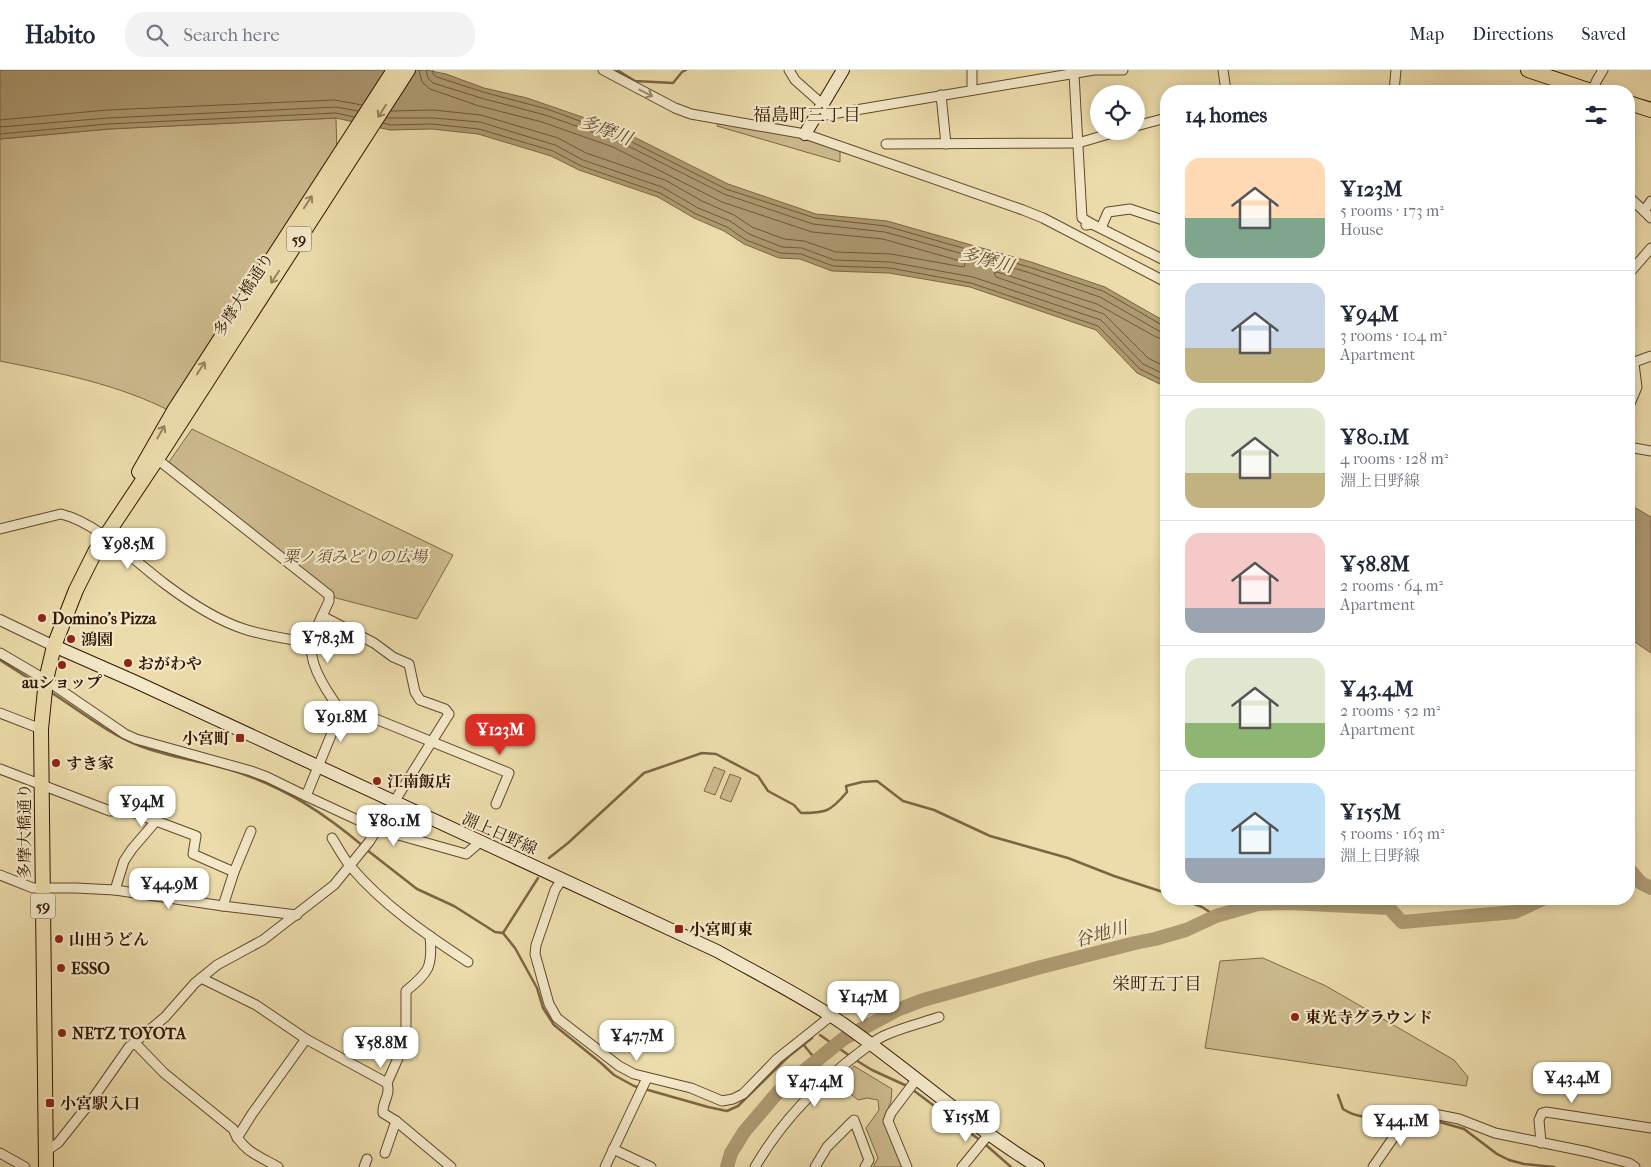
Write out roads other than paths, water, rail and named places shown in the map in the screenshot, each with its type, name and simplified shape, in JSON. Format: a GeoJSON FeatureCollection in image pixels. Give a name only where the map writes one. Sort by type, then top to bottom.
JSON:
{"type":"FeatureCollection","features":[{"type":"Feature","properties":{"kind":"main road","name":"多摩大橋通り"},"geometry":{"type":"LineString","coordinates":[[105,536],[175,409],[394,70]]}},
{"type":"Feature","properties":{"kind":"main road","name":"多摩大橋通り"},"geometry":{"type":"LineString","coordinates":[[46,1167],[41,729],[46,680],[54,646],[76,590],[95,552],[408,70]]}},
{"type":"Feature","properties":{"kind":"main road"},"geometry":{"type":"LineString","coordinates":[[805,134],[843,70]]}},
{"type":"Feature","properties":{"kind":"main road"},"geometry":{"type":"LineString","coordinates":[[1528,70],[1574,85]]}},
{"type":"Feature","properties":{"kind":"main road"},"geometry":{"type":"LineString","coordinates":[[1635,105],[1651,110]]}},
{"type":"Feature","properties":{"kind":"main road","name":"淵上日野線"},"geometry":{"type":"LineString","coordinates":[[54,646],[136,682],[717,951],[831,1016],[869,1044]]}},
{"type":"Feature","properties":{"kind":"main road"},"geometry":{"type":"LineString","coordinates":[[869,1044],[989,1134],[1038,1167]]}},
{"type":"Feature","properties":{"kind":"street"},"geometry":{"type":"LineString","coordinates":[[603,70],[616,74],[675,108],[691,114],[805,134],[895,164],[1044,218],[1160,279]]}},
{"type":"Feature","properties":{"kind":"street"},"geometry":{"type":"LineString","coordinates":[[789,70],[795,80],[822,104]]}},
{"type":"Feature","properties":{"kind":"street"},"geometry":{"type":"LineString","coordinates":[[972,70],[972,90]]}},
{"type":"Feature","properties":{"kind":"street"},"geometry":{"type":"LineString","coordinates":[[814,117],[1094,70],[1123,70]]}},
{"type":"Feature","properties":{"kind":"street"},"geometry":{"type":"LineString","coordinates":[[1223,70],[1225,85]]}},
{"type":"Feature","properties":{"kind":"street"},"geometry":{"type":"LineString","coordinates":[[1395,85],[1396,70]]}},
{"type":"Feature","properties":{"kind":"street"},"geometry":{"type":"LineString","coordinates":[[1595,85],[1603,70]]}},
{"type":"Feature","properties":{"kind":"street"},"geometry":{"type":"LineString","coordinates":[[1074,74],[1082,218],[1089,224],[1101,228],[1160,258]]}},
{"type":"Feature","properties":{"kind":"street"},"geometry":{"type":"LineString","coordinates":[[941,95],[946,144]]}},
{"type":"Feature","properties":{"kind":"street"},"geometry":{"type":"LineString","coordinates":[[1145,124],[1160,120]]}},
{"type":"Feature","properties":{"kind":"street"},"geometry":{"type":"LineString","coordinates":[[886,144],[1078,143],[1090,139]]}},
{"type":"Feature","properties":{"kind":"street"},"geometry":{"type":"LineString","coordinates":[[1644,211],[1651,201]]}},
{"type":"Feature","properties":{"kind":"street"},"geometry":{"type":"LineString","coordinates":[[1635,203],[1651,218]]}},
{"type":"Feature","properties":{"kind":"street"},"geometry":{"type":"LineString","coordinates":[[1101,228],[1108,212],[1130,209],[1160,217]]}},
{"type":"Feature","properties":{"kind":"street"},"geometry":{"type":"LineString","coordinates":[[1635,265],[1651,248]]}},
{"type":"Feature","properties":{"kind":"street"},"geometry":{"type":"LineString","coordinates":[[1635,363],[1651,356]]}},
{"type":"Feature","properties":{"kind":"street"},"geometry":{"type":"LineString","coordinates":[[1635,378],[1637,388],[1635,392]]}},
{"type":"Feature","properties":{"kind":"street"},"geometry":{"type":"LineString","coordinates":[[1635,448],[1651,451]]}},
{"type":"Feature","properties":{"kind":"street"},"geometry":{"type":"LineString","coordinates":[[157,459],[330,595],[312,643],[312,657],[329,695],[341,711]]}},
{"type":"Feature","properties":{"kind":"street"},"geometry":{"type":"LineString","coordinates":[[0,529],[61,514],[70,516],[105,536],[165,585],[208,613],[245,630],[312,643]]}},
{"type":"Feature","properties":{"kind":"street"},"geometry":{"type":"LineString","coordinates":[[46,1151],[58,1143],[92,1100],[129,1047],[165,1017],[201,978],[217,965],[263,940],[334,885],[369,842],[448,714],[445,709],[420,700],[415,692],[409,664],[393,657],[374,643],[322,616]]}},
{"type":"Feature","properties":{"kind":"street"},"geometry":{"type":"LineString","coordinates":[[0,620],[54,646]]}},
{"type":"Feature","properties":{"kind":"street"},"geometry":{"type":"LineString","coordinates":[[0,652],[46,680],[125,734],[136,739],[251,771],[377,829],[466,854],[480,842]]}},
{"type":"Feature","properties":{"kind":"street"},"geometry":{"type":"LineString","coordinates":[[341,711],[356,711],[509,773],[496,804]]}},
{"type":"Feature","properties":{"kind":"street"},"geometry":{"type":"LineString","coordinates":[[306,796],[341,711]]}},
{"type":"Feature","properties":{"kind":"street"},"geometry":{"type":"LineString","coordinates":[[0,713],[41,729]]}},
{"type":"Feature","properties":{"kind":"street"},"geometry":{"type":"LineString","coordinates":[[0,769],[110,810],[127,810],[196,836],[193,854],[234,872]]}},
{"type":"Feature","properties":{"kind":"street"},"geometry":{"type":"LineString","coordinates":[[115,890],[124,862],[132,849],[156,821]]}},
{"type":"Feature","properties":{"kind":"street"},"geometry":{"type":"LineString","coordinates":[[223,906],[234,872],[251,831]]}},
{"type":"Feature","properties":{"kind":"street"},"geometry":{"type":"LineString","coordinates":[[332,838],[349,865],[370,888],[430,936],[468,962]]}},
{"type":"Feature","properties":{"kind":"street"},"geometry":{"type":"LineString","coordinates":[[0,875],[33,888],[115,890],[223,906],[297,914]]}},
{"type":"Feature","properties":{"kind":"street"},"geometry":{"type":"LineString","coordinates":[[562,879],[555,890],[535,954],[549,1004],[557,1018],[619,1066],[634,1074],[644,1085],[691,1088],[722,1101],[733,1099],[742,1094],[795,1043],[831,1016]]}},
{"type":"Feature","properties":{"kind":"street"},"geometry":{"type":"LineString","coordinates":[[430,936],[432,952],[426,974],[406,991],[407,1038],[387,1083],[389,1091],[382,1108],[383,1113],[396,1121],[451,1167]]}},
{"type":"Feature","properties":{"kind":"street"},"geometry":{"type":"LineString","coordinates":[[201,978],[256,1005],[306,1039],[387,1083]]}},
{"type":"Feature","properties":{"kind":"street"},"geometry":{"type":"LineString","coordinates":[[755,1167],[794,1112],[836,1071],[869,1044],[939,1017]]}},
{"type":"Feature","properties":{"kind":"street"},"geometry":{"type":"LineString","coordinates":[[236,1138],[306,1039]]}},
{"type":"Feature","properties":{"kind":"street"},"geometry":{"type":"LineString","coordinates":[[134,1042],[164,1074],[229,1125],[233,1129],[236,1138],[246,1149],[278,1167]]}},
{"type":"Feature","properties":{"kind":"street"},"geometry":{"type":"LineString","coordinates":[[907,1167],[888,1120],[891,1113],[916,1080]]}},
{"type":"Feature","properties":{"kind":"street"},"geometry":{"type":"LineString","coordinates":[[605,1167],[644,1085]]}},
{"type":"Feature","properties":{"kind":"street"},"geometry":{"type":"LineString","coordinates":[[1541,1143],[1540,1116],[1546,1112],[1651,1128]]}},
{"type":"Feature","properties":{"kind":"street"},"geometry":{"type":"LineString","coordinates":[[1373,1167],[1398,1131],[1439,1115],[1459,1119],[1495,1133],[1596,1154],[1629,1163],[1635,1167]]}},
{"type":"Feature","properties":{"kind":"street"},"geometry":{"type":"LineString","coordinates":[[815,1167],[827,1147],[854,1120],[869,1160],[865,1167]]}},
{"type":"Feature","properties":{"kind":"street"},"geometry":{"type":"LineString","coordinates":[[385,1153],[396,1121]]}},
{"type":"Feature","properties":{"kind":"street"},"geometry":{"type":"LineString","coordinates":[[962,1167],[989,1134]]}},
{"type":"Feature","properties":{"kind":"street"},"geometry":{"type":"LineString","coordinates":[[613,1149],[651,1167]]}},
{"type":"Feature","properties":{"kind":"street"},"geometry":{"type":"LineString","coordinates":[[0,1152],[25,1167]]}},
{"type":"Feature","properties":{"kind":"water","name":"多摩川"},"geometry":{"type":"Polygon","coordinates":[[[0,70],[426,70],[446,74],[484,88],[527,98],[620,130],[728,184],[816,214],[887,221],[1031,262],[1105,287],[1160,319],[1160,384],[1137,373],[1096,330],[970,287],[889,273],[832,271],[800,259],[779,258],[744,244],[724,231],[694,218],[658,197],[579,170],[551,156],[478,134],[432,129],[390,130],[336,118],[109,129],[0,139],[0,70]]]}},
{"type":"Feature","properties":{"kind":"water"},"geometry":{"type":"Polygon","coordinates":[[[1635,508],[1651,517],[1651,653],[1635,642],[1635,508]]]}},
{"type":"Feature","properties":{"kind":"waterway"},"geometry":{"type":"LineString","coordinates":[[617,70],[635,81],[673,83],[686,70]]}},
{"type":"Feature","properties":{"kind":"waterway"},"geometry":{"type":"LineString","coordinates":[[0,660],[36,683]]}},
{"type":"Feature","properties":{"kind":"waterway"},"geometry":{"type":"LineString","coordinates":[[52,693],[106,729],[140,746],[218,766],[276,788],[306,804],[363,846]]}},
{"type":"Feature","properties":{"kind":"waterway"},"geometry":{"type":"LineString","coordinates":[[549,858],[644,773],[702,753],[716,754],[758,776],[768,791],[794,805],[801,813],[816,813],[827,810],[836,804],[847,792],[846,786],[877,781],[903,801],[934,810],[990,836],[1068,858],[1160,891]]}},
{"type":"Feature","properties":{"kind":"waterway"},"geometry":{"type":"LineString","coordinates":[[367,850],[417,889],[454,906],[495,932],[503,933]]}},
{"type":"Feature","properties":{"kind":"waterway","name":"谷地川"},"geometry":{"type":"LineString","coordinates":[[1635,876],[1641,883],[1651,888]]}},
{"type":"Feature","properties":{"kind":"waterway"},"geometry":{"type":"LineString","coordinates":[[503,933],[538,878]]}},
{"type":"Feature","properties":{"kind":"waterway"},"geometry":{"type":"LineString","coordinates":[[1197,905],[1216,916]]}},
{"type":"Feature","properties":{"kind":"waterway","name":"谷地川"},"geometry":{"type":"LineString","coordinates":[[727,1167],[731,1153],[744,1132],[778,1092],[843,1039],[897,1010],[923,1000],[1041,967],[1186,930],[1216,916],[1254,905]]}},
{"type":"Feature","properties":{"kind":"waterway","name":"谷地川"},"geometry":{"type":"LineString","coordinates":[[1329,905],[1389,908],[1402,922],[1515,912],[1530,905]]}},
{"type":"Feature","properties":{"kind":"waterway"},"geometry":{"type":"LineString","coordinates":[[503,933],[515,948],[537,988],[543,1008],[554,1025],[614,1075],[634,1086],[727,1111],[738,1106],[788,1057],[812,1038]]}},
{"type":"Feature","properties":{"kind":"waterway","name":"谷地川"},"geometry":{"type":"LineString","coordinates":[[820,1035],[850,1056]]}},
{"type":"Feature","properties":{"kind":"waterway"},"geometry":{"type":"LineString","coordinates":[[803,1044],[816,1060]]}},
{"type":"Feature","properties":{"kind":"waterway"},"geometry":{"type":"LineString","coordinates":[[854,1059],[872,1070],[907,1086]]}},
{"type":"Feature","properties":{"kind":"waterway"},"geometry":{"type":"LineString","coordinates":[[913,1090],[981,1141]]}},
{"type":"Feature","properties":{"kind":"waterway"},"geometry":{"type":"LineString","coordinates":[[1338,1095],[1343,1109],[1359,1116],[1406,1111],[1426,1117]]}},
{"type":"Feature","properties":{"kind":"waterway"},"geometry":{"type":"LineString","coordinates":[[1433,1120],[1464,1129],[1497,1154],[1509,1160],[1524,1164],[1554,1167]]}},
{"type":"Feature","properties":{"kind":"waterway"},"geometry":{"type":"LineString","coordinates":[[986,1145],[1011,1167]]}},
{"type":"Feature","properties":{"kind":"place","name":"Domino's Pizza"},"geometry":{"type":"Point","coordinates":[42,618]}},
{"type":"Feature","properties":{"kind":"place","name":"鴻園"},"geometry":{"type":"Point","coordinates":[71,639]}},
{"type":"Feature","properties":{"kind":"place","name":"おがわや"},"geometry":{"type":"Point","coordinates":[128,663]}},
{"type":"Feature","properties":{"kind":"place","name":"auショップ"},"geometry":{"type":"Point","coordinates":[62,665]}},
{"type":"Feature","properties":{"kind":"place","name":"小宮町"},"geometry":{"type":"Point","coordinates":[240,738]}},
{"type":"Feature","properties":{"kind":"place","name":"すき家"},"geometry":{"type":"Point","coordinates":[56,763]}},
{"type":"Feature","properties":{"kind":"place","name":"江南飯店"},"geometry":{"type":"Point","coordinates":[377,781]}},
{"type":"Feature","properties":{"kind":"place","name":"小宮町東"},"geometry":{"type":"Point","coordinates":[679,929]}},
{"type":"Feature","properties":{"kind":"place","name":"山田うどん"},"geometry":{"type":"Point","coordinates":[59,939]}},
{"type":"Feature","properties":{"kind":"place","name":"ESSO"},"geometry":{"type":"Point","coordinates":[61,968]}},
{"type":"Feature","properties":{"kind":"place","name":"東光寺グラウンド"},"geometry":{"type":"Point","coordinates":[1295,1017]}},
{"type":"Feature","properties":{"kind":"place","name":"NETZ TOYOTA"},"geometry":{"type":"Point","coordinates":[62,1033]}},
{"type":"Feature","properties":{"kind":"place","name":"小宮駅入口"},"geometry":{"type":"Point","coordinates":[50,1103]}},
{"type":"Feature","properties":{"kind":"district","name":"福島町三丁目"},"geometry":{"type":"Point","coordinates":[807,115]}},
{"type":"Feature","properties":{"kind":"district","name":"栄町五丁目"},"geometry":{"type":"Point","coordinates":[1157,984]}},
{"type":"Feature","properties":{"kind":"park label","name":"粟ノ須みどりの広場"},"geometry":{"type":"Point","coordinates":[355,556]}}]}
